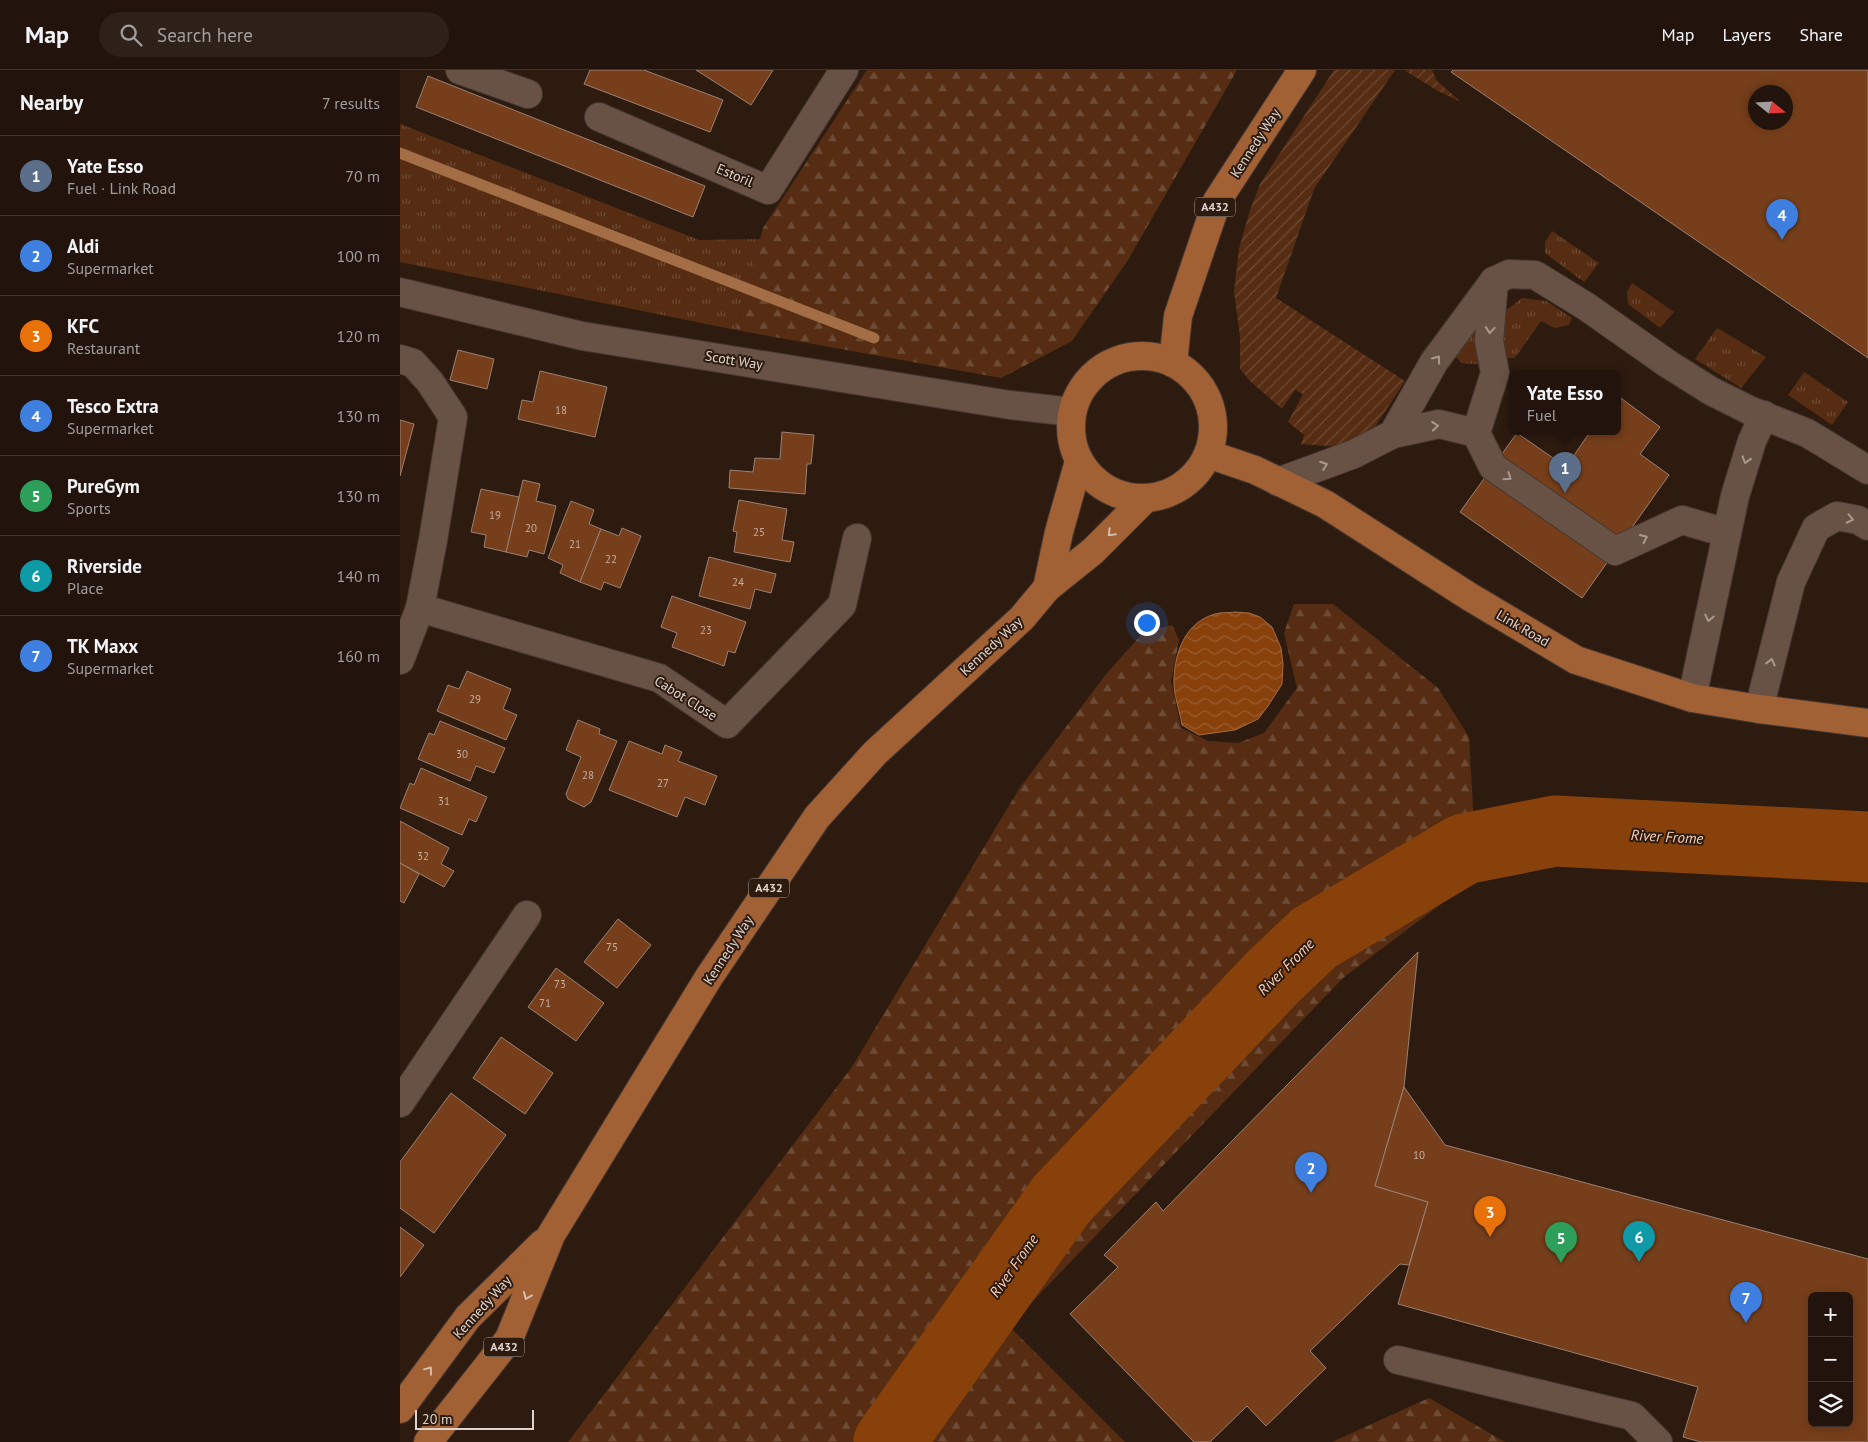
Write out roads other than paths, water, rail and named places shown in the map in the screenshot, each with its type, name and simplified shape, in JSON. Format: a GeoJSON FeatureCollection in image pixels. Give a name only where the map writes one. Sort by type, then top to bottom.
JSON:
{"type":"FeatureCollection","features":[{"type":"Feature","properties":{"kind":"main road","name":"Kennedy Way"},"geometry":{"type":"LineString","coordinates":[[1173,363],[1178,316],[1217,201],[1302,70]]}},
{"type":"Feature","properties":{"kind":"main road","name":"A432"},"geometry":{"type":"LineString","coordinates":[[1132,356],[1173,363],[1195,379],[1209,401],[1214,428],[1208,454],[1193,477],[1171,492],[1145,499],[1118,495],[1096,481],[1080,462],[1071,437],[1072,412],[1084,385],[1105,366],[1132,356]]}},
{"type":"Feature","properties":{"kind":"main road","name":"Link Road"},"geometry":{"type":"LineString","coordinates":[[1208,454],[1255,470],[1325,504],[1470,597],[1576,660],[1692,698],[1759,710],[1868,723]]}},
{"type":"Feature","properties":{"kind":"main road","name":"Kennedy Way"},"geometry":{"type":"LineString","coordinates":[[1047,588],[1059,532],[1080,462]]}},
{"type":"Feature","properties":{"kind":"main road","name":"Kennedy Way"},"geometry":{"type":"LineString","coordinates":[[428,1442],[510,1340],[551,1235],[709,977],[817,817],[876,753],[1022,618],[1047,588],[1093,551],[1145,499]]}},
{"type":"Feature","properties":{"kind":"main road","name":"Kennedy Way"},"geometry":{"type":"LineString","coordinates":[[402,1405],[468,1318],[551,1235]]}},
{"type":"Feature","properties":{"kind":"street"},"geometry":{"type":"LineString","coordinates":[[460,70],[528,94]]}},
{"type":"Feature","properties":{"kind":"street","name":"Estoril"},"geometry":{"type":"LineString","coordinates":[[599,118],[768,190],[844,70]]}},
{"type":"Feature","properties":{"kind":"street"},"geometry":{"type":"LineString","coordinates":[[1393,434],[1434,362],[1494,281],[1509,274],[1535,275],[1587,307],[1668,364],[1711,391],[1749,410],[1808,433],[1868,470]]}},
{"type":"Feature","properties":{"kind":"street"},"geometry":{"type":"LineString","coordinates":[[1494,281],[1488,340],[1495,373],[1476,433],[1493,467],[1615,551],[1682,520],[1727,533]]}},
{"type":"Feature","properties":{"kind":"street","name":"Scott Way"},"geometry":{"type":"LineString","coordinates":[[400,292],[582,336],[1010,405],[1072,412]]}},
{"type":"Feature","properties":{"kind":"street"},"geometry":{"type":"LineString","coordinates":[[400,359],[413,363],[430,382],[453,417],[420,608],[400,660]]}},
{"type":"Feature","properties":{"kind":"street"},"geometry":{"type":"LineString","coordinates":[[1692,698],[1735,496],[1752,441],[1764,415]]}},
{"type":"Feature","properties":{"kind":"street"},"geometry":{"type":"LineString","coordinates":[[1278,482],[1354,454],[1393,434],[1439,424],[1476,433]]}},
{"type":"Feature","properties":{"kind":"street"},"geometry":{"type":"LineString","coordinates":[[1759,710],[1791,582],[1816,528],[1837,516],[1858,520],[1868,526]]}},
{"type":"Feature","properties":{"kind":"street","name":"Cabot Close"},"geometry":{"type":"LineString","coordinates":[[420,608],[659,678],[727,724],[842,605],[857,538]]}},
{"type":"Feature","properties":{"kind":"street"},"geometry":{"type":"LineString","coordinates":[[400,1103],[527,915]]}},
{"type":"Feature","properties":{"kind":"street"},"geometry":{"type":"LineString","coordinates":[[1398,1360],[1632,1416],[1658,1442]]}},
{"type":"Feature","properties":{"kind":"water"},"geometry":{"type":"Polygon","coordinates":[[[1249,613],[1260,617],[1272,627],[1281,648],[1283,664],[1282,684],[1258,719],[1235,730],[1199,735],[1182,725],[1174,685],[1177,658],[1184,639],[1196,624],[1215,614],[1249,613]]]}},
{"type":"Feature","properties":{"kind":"waterway"},"geometry":{"type":"LineString","coordinates":[[400,153],[874,338]]}},
{"type":"Feature","properties":{"kind":"waterway","name":"River Frome"},"geometry":{"type":"LineString","coordinates":[[889,1442],[1061,1200],[1273,977],[1314,938],[1464,849],[1555,831],[1868,847]]}},
{"type":"Feature","properties":{"kind":"place","name":"Tesco Extra"},"geometry":{"type":"Point","coordinates":[1782,240]}},
{"type":"Feature","properties":{"kind":"place","name":"Yate Esso"},"geometry":{"type":"Point","coordinates":[1565,493]}},
{"type":"Feature","properties":{"kind":"place","name":"Aldi"},"geometry":{"type":"Point","coordinates":[1311,1193]}},
{"type":"Feature","properties":{"kind":"place","name":"KFC"},"geometry":{"type":"Point","coordinates":[1490,1237]}},
{"type":"Feature","properties":{"kind":"place","name":"Riverside"},"geometry":{"type":"Point","coordinates":[1639,1262]}},
{"type":"Feature","properties":{"kind":"place","name":"PureGym"},"geometry":{"type":"Point","coordinates":[1561,1263]}},
{"type":"Feature","properties":{"kind":"place","name":"TK Maxx"},"geometry":{"type":"Point","coordinates":[1746,1323]}}]}
